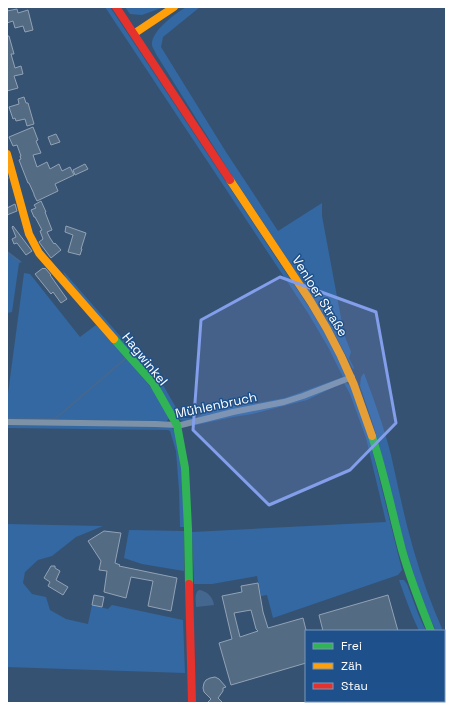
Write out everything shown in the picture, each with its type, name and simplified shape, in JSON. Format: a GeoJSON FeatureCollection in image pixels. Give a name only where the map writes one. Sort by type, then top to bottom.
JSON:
{"type":"FeatureCollection","features":[{"type":"Feature","properties":{"kind":"main road","name":"Venloer Straße"},"geometry":{"type":"LineString","coordinates":[[116,7],[311,302],[340,351],[352,378],[373,437],[409,575],[416,598],[431,630]]}},
{"type":"Feature","properties":{"kind":"main road"},"geometry":{"type":"LineString","coordinates":[[134,33],[174,7]]}},
{"type":"Feature","properties":{"kind":"main road","name":"Hagwinkel"},"geometry":{"type":"LineString","coordinates":[[7,154],[29,234],[36,248],[153,383],[177,426],[185,468],[192,703]]}},
{"type":"Feature","properties":{"kind":"street","name":"Mühlenbruch"},"geometry":{"type":"LineString","coordinates":[[7,422],[156,424],[177,426],[232,412],[284,402],[352,378]]}},
{"type":"Feature","properties":{"kind":"highlighted area"},"geometry":{"type":"Polygon","coordinates":[[[280,277],[376,312],[396,423],[350,470],[269,505],[193,430],[201,320],[280,277]]]}},
{"type":"Feature","properties":{"kind":"shaded area"},"geometry":{"type":"Polygon","coordinates":[[[105,7],[110,7],[312,312],[332,345],[345,373],[345,377],[343,379],[295,397],[193,420],[210,409],[285,398],[343,377],[328,347],[308,313],[105,7]]]}},
{"type":"Feature","properties":{"kind":"shaded area"},"geometry":{"type":"Polygon","coordinates":[[[125,7],[164,7],[142,15],[130,14],[125,7]]]}},
{"type":"Feature","properties":{"kind":"shaded area"},"geometry":{"type":"Polygon","coordinates":[[[186,7],[200,7],[163,37],[161,47],[226,152],[278,231],[322,203],[322,216],[344,334],[351,352],[349,358],[354,368],[353,369],[321,310],[227,168],[152,47],[155,34],[164,23],[186,7]]]}},
{"type":"Feature","properties":{"kind":"shaded area"},"geometry":{"type":"Polygon","coordinates":[[[7,251],[22,262],[19,263],[12,312],[7,313],[7,251]]]}},
{"type":"Feature","properties":{"kind":"shaded area"},"geometry":{"type":"Polygon","coordinates":[[[63,271],[163,385],[182,418],[192,418],[193,420],[182,421],[177,417],[158,386],[66,279],[63,271]]]}},
{"type":"Feature","properties":{"kind":"shaded area"},"geometry":{"type":"Polygon","coordinates":[[[24,273],[30,274],[80,337],[96,325],[154,391],[169,418],[167,421],[7,420],[7,401],[24,273]]]}},
{"type":"Feature","properties":{"kind":"shaded area"},"geometry":{"type":"Polygon","coordinates":[[[364,373],[379,414],[391,455],[416,558],[430,600],[443,630],[436,630],[409,561],[378,441],[360,386],[361,377],[364,373]]]}},
{"type":"Feature","properties":{"kind":"shaded area"},"geometry":{"type":"Polygon","coordinates":[[[344,383],[347,383],[351,387],[364,422],[402,570],[398,575],[273,618],[267,595],[261,596],[257,576],[212,584],[194,584],[192,532],[386,522],[366,438],[350,394],[344,383]]]}},
{"type":"Feature","properties":{"kind":"shaded area"},"geometry":{"type":"Polygon","coordinates":[[[336,386],[307,400],[252,414],[195,424],[336,386]]]}},
{"type":"Feature","properties":{"kind":"shaded area"},"geometry":{"type":"Polygon","coordinates":[[[7,424],[168,426],[172,428],[175,431],[179,448],[183,484],[184,527],[180,527],[176,451],[170,431],[7,428],[7,424]]]}},
{"type":"Feature","properties":{"kind":"shaded area"},"geometry":{"type":"Polygon","coordinates":[[[7,524],[103,526],[76,537],[52,556],[38,560],[25,572],[23,583],[32,594],[46,597],[50,610],[66,619],[88,624],[92,605],[108,609],[112,605],[183,620],[185,673],[7,667],[7,524]]]}},
{"type":"Feature","properties":{"kind":"shaded area"},"geometry":{"type":"Polygon","coordinates":[[[129,530],[184,531],[184,571],[142,564],[124,558],[129,530]]]}},
{"type":"Feature","properties":{"kind":"shaded area"},"geometry":{"type":"Polygon","coordinates":[[[399,580],[404,580],[407,584],[426,630],[419,630],[399,580]]]}},
{"type":"Feature","properties":{"kind":"shaded area"},"geometry":{"type":"Polygon","coordinates":[[[199,590],[209,595],[214,605],[196,607],[196,595],[197,591],[199,590]]]}},
{"type":"Feature","properties":{"kind":"building"},"geometry":{"type":"Polygon","coordinates":[[[17,9],[18,13],[28,10],[33,30],[25,32],[23,26],[15,28],[13,21],[7,23],[7,11],[17,9]]]}},
{"type":"Feature","properties":{"kind":"building"},"geometry":{"type":"Polygon","coordinates":[[[7,36],[9,36],[14,54],[11,54],[15,68],[21,66],[23,74],[14,76],[18,88],[7,91],[7,36]]]}},
{"type":"Feature","properties":{"kind":"building"},"geometry":{"type":"Polygon","coordinates":[[[24,97],[26,103],[28,103],[34,124],[27,126],[25,119],[16,121],[15,118],[13,119],[9,107],[19,104],[18,99],[24,97]]]}},
{"type":"Feature","properties":{"kind":"building"},"geometry":{"type":"Polygon","coordinates":[[[33,127],[38,140],[36,141],[41,153],[33,155],[37,167],[47,162],[50,169],[59,164],[62,171],[70,167],[74,175],[55,184],[58,191],[37,201],[19,160],[21,159],[21,156],[17,145],[13,146],[9,137],[33,127]]]}},
{"type":"Feature","properties":{"kind":"building"},"geometry":{"type":"Polygon","coordinates":[[[56,134],[60,142],[51,145],[48,137],[56,134]]]}},
{"type":"Feature","properties":{"kind":"building"},"geometry":{"type":"Polygon","coordinates":[[[85,164],[88,169],[75,175],[73,170],[85,164]]]}},
{"type":"Feature","properties":{"kind":"building"},"geometry":{"type":"Polygon","coordinates":[[[41,201],[52,230],[47,232],[54,244],[55,243],[61,250],[51,258],[39,242],[43,239],[40,231],[42,230],[31,210],[36,208],[34,205],[41,201]]]}},
{"type":"Feature","properties":{"kind":"building"},"geometry":{"type":"Polygon","coordinates":[[[15,204],[17,211],[7,215],[7,208],[15,204]]]}},
{"type":"Feature","properties":{"kind":"building"},"geometry":{"type":"Polygon","coordinates":[[[13,226],[32,251],[26,255],[17,243],[14,244],[12,239],[16,237],[12,227],[13,226]]]}},
{"type":"Feature","properties":{"kind":"building"},"geometry":{"type":"Polygon","coordinates":[[[66,226],[86,233],[80,255],[68,252],[73,235],[65,232],[66,226]]]}},
{"type":"Feature","properties":{"kind":"building"},"geometry":{"type":"Polygon","coordinates":[[[45,268],[51,275],[67,299],[61,303],[53,292],[51,294],[35,274],[45,268]]]}},
{"type":"Feature","properties":{"kind":"building"},"geometry":{"type":"Polygon","coordinates":[[[104,531],[121,533],[115,563],[120,565],[119,566],[177,578],[171,611],[148,606],[153,581],[131,577],[126,598],[104,592],[107,571],[99,570],[101,561],[88,541],[104,531]]]}},
{"type":"Feature","properties":{"kind":"building"},"geometry":{"type":"Polygon","coordinates":[[[51,566],[55,566],[55,568],[60,571],[56,580],[68,587],[63,595],[48,586],[50,582],[44,578],[51,566]]]}},
{"type":"Feature","properties":{"kind":"building"},"geometry":{"type":"Polygon","coordinates":[[[258,583],[263,612],[268,628],[303,618],[306,630],[305,663],[231,685],[219,643],[232,639],[222,596],[242,592],[241,586],[258,583]],[[251,610],[234,613],[240,637],[258,631],[256,629],[251,610]]]}},
{"type":"Feature","properties":{"kind":"building"},"geometry":{"type":"Polygon","coordinates":[[[94,595],[104,597],[102,607],[92,605],[94,595]]]}},
{"type":"Feature","properties":{"kind":"building"},"geometry":{"type":"Polygon","coordinates":[[[388,595],[398,630],[323,630],[319,615],[388,595]]]}},
{"type":"Feature","properties":{"kind":"building"},"geometry":{"type":"Polygon","coordinates":[[[215,677],[219,679],[226,687],[223,688],[223,691],[218,698],[223,703],[207,703],[211,699],[204,692],[204,683],[206,680],[215,677]]]}},
{"type":"Feature","properties":{"kind":"waterway"},"geometry":{"type":"LineString","coordinates":[[7,252],[19,261]]}},
{"type":"Feature","properties":{"kind":"waterway"},"geometry":{"type":"LineString","coordinates":[[7,418],[55,419],[125,359]]}},
{"type":"Feature","properties":{"kind":"traffic: fast"},"geometry":{"type":"LineString","coordinates":[[114,339],[153,383],[177,425],[185,468],[189,584]]}},
{"type":"Feature","properties":{"kind":"traffic: fast"},"geometry":{"type":"LineString","coordinates":[[372,436],[405,560],[415,591],[431,630]]}},
{"type":"Feature","properties":{"kind":"traffic: slow"},"geometry":{"type":"LineString","coordinates":[[135,33],[174,7]]}},
{"type":"Feature","properties":{"kind":"traffic: slow"},"geometry":{"type":"LineString","coordinates":[[7,154],[29,234],[39,253],[114,339]]}},
{"type":"Feature","properties":{"kind":"traffic: slow"},"geometry":{"type":"LineString","coordinates":[[230,180],[311,302],[327,329],[354,385],[372,436]]}},
{"type":"Feature","properties":{"kind":"traffic: jam"},"geometry":{"type":"LineString","coordinates":[[116,7],[230,180]]}},
{"type":"Feature","properties":{"kind":"traffic: jam"},"geometry":{"type":"LineString","coordinates":[[189,584],[192,703]]}}]}
